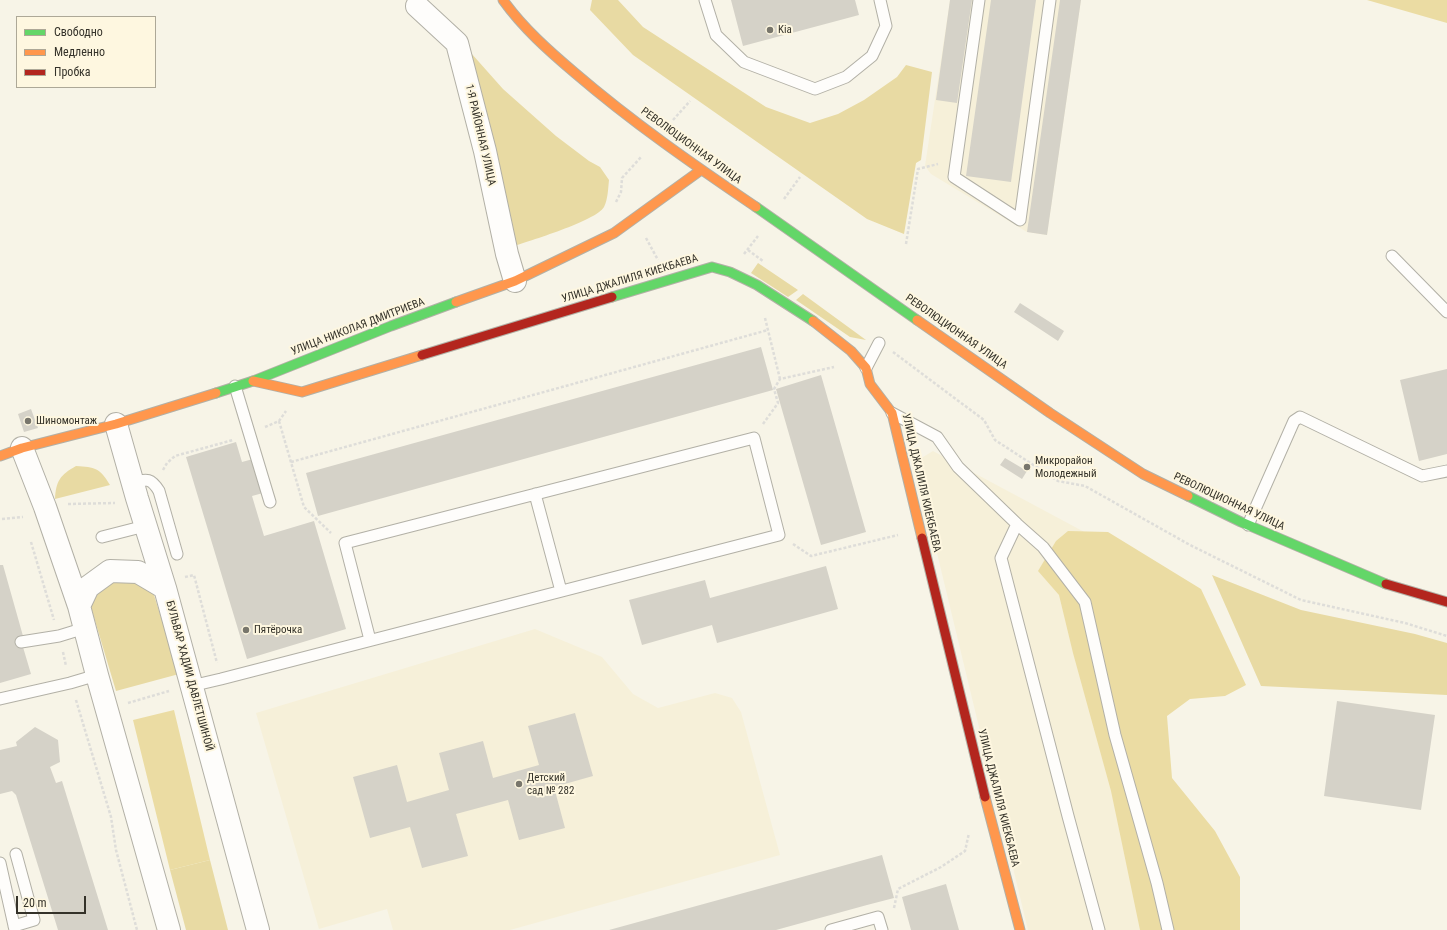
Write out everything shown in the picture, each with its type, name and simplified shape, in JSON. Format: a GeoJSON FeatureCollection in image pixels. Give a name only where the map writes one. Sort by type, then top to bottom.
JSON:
{"type":"FeatureCollection","features":[{"type":"Feature","properties":{"kind":"street","name":"РЕВОЛЮЦИОННАЯ УЛИЦА"},"geometry":{"type":"LineString","coordinates":[[503,0],[513,14],[555,56],[605,99],[701,170],[777,221],[1050,413],[1143,474],[1248,525],[1386,584],[1447,602]]}},
{"type":"Feature","properties":{"kind":"street","name":"1-Я РАЙОННАЯ УЛИЦА"},"geometry":{"type":"LineString","coordinates":[[417,6],[458,43],[485,151],[507,254],[515,281]]}},
{"type":"Feature","properties":{"kind":"street","name":"УЛИЦА НИКОЛАЯ ДМИТРИЕВА"},"geometry":{"type":"LineString","coordinates":[[0,456],[22,448],[116,424],[253,381],[390,326],[515,281],[614,233],[701,170]]}},
{"type":"Feature","properties":{"kind":"street","name":"УЛИЦА ДЖАЛИЛЯ КИЕКБАЕВА"},"geometry":{"type":"LineString","coordinates":[[253,381],[302,392],[712,267],[730,272],[757,285],[812,320],[851,351],[866,368],[870,384],[892,412],[919,530],[980,779],[1020,930]]}},
{"type":"Feature","properties":{"kind":"street","name":"БУЛЬВАР ХАДИИ ДАВЛЕТШИНОЙ"},"geometry":{"type":"LineString","coordinates":[[116,424],[165,588],[258,930]]}},
{"type":"Feature","properties":{"kind":"street"},"geometry":{"type":"LineString","coordinates":[[22,448],[45,507],[79,606],[169,930]]}},
{"type":"Feature","properties":{"kind":"street"},"geometry":{"type":"LineString","coordinates":[[79,606],[88,587],[110,571],[138,572],[165,588]]}},
{"type":"Feature","properties":{"kind":"lane"},"geometry":{"type":"LineString","coordinates":[[706,0],[716,35],[744,62],[815,90],[846,77],[872,56],[886,26],[880,0]]}},
{"type":"Feature","properties":{"kind":"lane"},"geometry":{"type":"LineString","coordinates":[[979,0],[954,176],[1020,220],[1050,0]]}},
{"type":"Feature","properties":{"kind":"lane"},"geometry":{"type":"LineString","coordinates":[[1392,256],[1447,312]]}},
{"type":"Feature","properties":{"kind":"lane"},"geometry":{"type":"LineString","coordinates":[[866,368],[879,343]]}},
{"type":"Feature","properties":{"kind":"lane"},"geometry":{"type":"LineString","coordinates":[[235,386],[270,502]]}},
{"type":"Feature","properties":{"kind":"lane"},"geometry":{"type":"LineString","coordinates":[[892,412],[937,437],[958,467],[1043,547],[1085,602],[1115,735],[1157,883],[1168,930]]}},
{"type":"Feature","properties":{"kind":"lane"},"geometry":{"type":"LineString","coordinates":[[1248,525],[1294,421],[1300,417],[1422,476],[1447,471]]}},
{"type":"Feature","properties":{"kind":"lane"},"geometry":{"type":"LineString","coordinates":[[191,686],[779,535],[754,438],[345,543],[370,640]]}},
{"type":"Feature","properties":{"kind":"lane"},"geometry":{"type":"LineString","coordinates":[[135,490],[149,480],[154,483],[159,491],[177,554]]}},
{"type":"Feature","properties":{"kind":"lane"},"geometry":{"type":"LineString","coordinates":[[535,494],[561,591]]}},
{"type":"Feature","properties":{"kind":"lane"},"geometry":{"type":"LineString","coordinates":[[1017,524],[1001,558],[1099,930]]}},
{"type":"Feature","properties":{"kind":"lane"},"geometry":{"type":"LineString","coordinates":[[102,537],[146,526]]}},
{"type":"Feature","properties":{"kind":"lane"},"geometry":{"type":"LineString","coordinates":[[21,642],[59,636],[85,628]]}},
{"type":"Feature","properties":{"kind":"lane"},"geometry":{"type":"LineString","coordinates":[[0,699],[70,683],[97,675]]}},
{"type":"Feature","properties":{"kind":"lane"},"geometry":{"type":"LineString","coordinates":[[0,863],[15,928],[34,920],[16,854]]}},
{"type":"Feature","properties":{"kind":"lane"},"geometry":{"type":"LineString","coordinates":[[831,930],[878,917],[882,930]]}},
{"type":"Feature","properties":{"kind":"path"},"geometry":{"type":"LineString","coordinates":[[614,208],[620,192],[622,178],[690,101]]}},
{"type":"Feature","properties":{"kind":"path"},"geometry":{"type":"LineString","coordinates":[[906,244],[918,168],[956,160]]}},
{"type":"Feature","properties":{"kind":"path"},"geometry":{"type":"LineString","coordinates":[[748,250],[766,263]]}},
{"type":"Feature","properties":{"kind":"path"},"geometry":{"type":"LineString","coordinates":[[754,438],[778,403],[774,389],[780,379],[757,285]]}},
{"type":"Feature","properties":{"kind":"path"},"geometry":{"type":"LineString","coordinates":[[291,462],[768,330]]}},
{"type":"Feature","properties":{"kind":"path"},"geometry":{"type":"LineString","coordinates":[[879,343],[984,420],[995,440],[1058,481],[1085,486],[1190,545],[1300,600],[1405,623],[1447,636]]}},
{"type":"Feature","properties":{"kind":"path"},"geometry":{"type":"LineString","coordinates":[[780,379],[833,366],[866,368]]}},
{"type":"Feature","properties":{"kind":"path"},"geometry":{"type":"LineString","coordinates":[[159,491],[162,472],[175,456],[250,435],[279,421],[302,392]]}},
{"type":"Feature","properties":{"kind":"path"},"geometry":{"type":"LineString","coordinates":[[279,421],[304,507],[326,530],[345,543]]}},
{"type":"Feature","properties":{"kind":"path"},"geometry":{"type":"LineString","coordinates":[[2,519],[23,516],[45,507],[61,504],[120,502],[135,490]]}},
{"type":"Feature","properties":{"kind":"path"},"geometry":{"type":"LineString","coordinates":[[23,516],[25,524]]}},
{"type":"Feature","properties":{"kind":"path"},"geometry":{"type":"LineString","coordinates":[[779,535],[811,556],[919,530]]}},
{"type":"Feature","properties":{"kind":"path"},"geometry":{"type":"LineString","coordinates":[[30,538],[59,636],[70,683],[82,718],[111,817],[116,850],[138,930]]}},
{"type":"Feature","properties":{"kind":"path"},"geometry":{"type":"LineString","coordinates":[[177,554],[184,578],[194,576],[222,678]]}},
{"type":"Feature","properties":{"kind":"path"},"geometry":{"type":"LineString","coordinates":[[82,718],[107,709],[191,686]]}},
{"type":"Feature","properties":{"kind":"path"},"geometry":{"type":"LineString","coordinates":[[878,917],[894,909],[898,889],[941,867],[965,851],[970,831]]}},
{"type":"Feature","properties":{"kind":"shaded area"},"geometry":{"type":"Polygon","coordinates":[[[592,0],[618,0],[643,27],[766,107],[810,123],[838,114],[864,100],[897,77],[906,65],[932,72],[921,160],[916,163],[904,234],[867,219],[633,55],[590,10],[592,0]]]}},
{"type":"Feature","properties":{"kind":"shaded area"},"geometry":{"type":"Polygon","coordinates":[[[950,0],[1081,0],[1047,235],[1027,232],[931,174],[925,166],[950,0]]]}},
{"type":"Feature","properties":{"kind":"shaded area"},"geometry":{"type":"Polygon","coordinates":[[[1367,0],[1447,0],[1447,23],[1367,0]]]}},
{"type":"Feature","properties":{"kind":"shaded area"},"geometry":{"type":"Polygon","coordinates":[[[463,44],[503,89],[556,136],[589,161],[600,167],[609,180],[608,194],[604,207],[589,218],[576,224],[511,247],[463,44]]]}},
{"type":"Feature","properties":{"kind":"shaded area"},"geometry":{"type":"Polygon","coordinates":[[[758,263],[798,290],[788,297],[751,273],[758,263]]]}},
{"type":"Feature","properties":{"kind":"shaded area"},"geometry":{"type":"Polygon","coordinates":[[[803,294],[866,340],[850,337],[796,300],[803,294]]]}},
{"type":"Feature","properties":{"kind":"shaded area"},"geometry":{"type":"Polygon","coordinates":[[[933,451],[1090,535],[1189,930],[1028,930],[915,462],[933,451]]]}},
{"type":"Feature","properties":{"kind":"shaded area"},"geometry":{"type":"Polygon","coordinates":[[[76,466],[92,468],[100,472],[110,485],[55,499],[56,488],[60,479],[66,472],[76,466]]]}},
{"type":"Feature","properties":{"kind":"shaded area"},"geometry":{"type":"Polygon","coordinates":[[[1068,531],[1108,532],[1201,589],[1246,685],[1225,696],[1190,699],[1167,716],[1172,778],[1215,831],[1240,877],[1240,930],[1140,930],[1111,791],[1073,653],[1059,595],[1038,571],[1056,541],[1068,531]]]}},
{"type":"Feature","properties":{"kind":"shaded area"},"geometry":{"type":"Polygon","coordinates":[[[1212,575],[1301,610],[1415,634],[1447,643],[1447,695],[1261,686],[1212,575]]]}},
{"type":"Feature","properties":{"kind":"shaded area"},"geometry":{"type":"Polygon","coordinates":[[[129,579],[153,592],[179,674],[116,691],[90,604],[98,593],[110,583],[129,579]]]}},
{"type":"Feature","properties":{"kind":"shaded area","name":"Детский сад № 282"},"geometry":{"type":"Polygon","coordinates":[[[535,629],[602,657],[633,694],[658,708],[715,693],[732,698],[741,712],[780,855],[510,930],[393,930],[387,909],[319,929],[256,713],[535,629]]]}},
{"type":"Feature","properties":{"kind":"shaded area"},"geometry":{"type":"Polygon","coordinates":[[[174,710],[210,860],[170,870],[133,720],[174,710]]]}},
{"type":"Feature","properties":{"kind":"shaded area"},"geometry":{"type":"Polygon","coordinates":[[[210,860],[228,930],[186,930],[170,870],[210,860]]]}},
{"type":"Feature","properties":{"kind":"building","name":"Kia"},"geometry":{"type":"Polygon","coordinates":[[[731,0],[855,0],[859,15],[743,46],[731,0]]]}},
{"type":"Feature","properties":{"kind":"building"},"geometry":{"type":"Polygon","coordinates":[[[950,0],[972,0],[957,103],[936,100],[950,0]]]}},
{"type":"Feature","properties":{"kind":"building"},"geometry":{"type":"Polygon","coordinates":[[[991,0],[1036,0],[1011,182],[966,176],[991,0]]]}},
{"type":"Feature","properties":{"kind":"building"},"geometry":{"type":"Polygon","coordinates":[[[1060,0],[1081,0],[1047,235],[1027,232],[1060,0]]]}},
{"type":"Feature","properties":{"kind":"building"},"geometry":{"type":"Polygon","coordinates":[[[1020,303],[1064,331],[1058,341],[1014,312],[1020,303]]]}},
{"type":"Feature","properties":{"kind":"building"},"geometry":{"type":"Polygon","coordinates":[[[761,347],[773,390],[318,516],[306,473],[761,347]]]}},
{"type":"Feature","properties":{"kind":"building"},"geometry":{"type":"Polygon","coordinates":[[[1447,369],[1447,454],[1419,461],[1400,380],[1447,369]]]}},
{"type":"Feature","properties":{"kind":"building"},"geometry":{"type":"Polygon","coordinates":[[[821,375],[866,532],[821,545],[776,389],[821,375]]]}},
{"type":"Feature","properties":{"kind":"building","name":"Шиномонтаж"},"geometry":{"type":"Polygon","coordinates":[[[31,409],[38,428],[24,432],[18,414],[31,409]]]}},
{"type":"Feature","properties":{"kind":"building"},"geometry":{"type":"Polygon","coordinates":[[[236,442],[242,462],[253,459],[263,493],[252,496],[264,536],[314,521],[346,629],[247,659],[186,457],[236,442]]]}},
{"type":"Feature","properties":{"kind":"building"},"geometry":{"type":"Polygon","coordinates":[[[1005,458],[1027,471],[1022,479],[1000,465],[1005,458]]]}},
{"type":"Feature","properties":{"kind":"building"},"geometry":{"type":"Polygon","coordinates":[[[0,565],[3,565],[23,636],[20,637],[31,674],[0,683],[0,565]]]}},
{"type":"Feature","properties":{"kind":"building"},"geometry":{"type":"Polygon","coordinates":[[[826,566],[838,609],[717,643],[712,625],[642,645],[629,600],[705,580],[710,598],[826,566]]]}},
{"type":"Feature","properties":{"kind":"building"},"geometry":{"type":"Polygon","coordinates":[[[1337,701],[1435,715],[1421,810],[1324,796],[1337,701]]]}},
{"type":"Feature","properties":{"kind":"building"},"geometry":{"type":"Polygon","coordinates":[[[575,713],[593,776],[554,787],[565,828],[519,840],[508,800],[456,814],[468,856],[422,868],[410,827],[370,838],[353,777],[397,765],[407,802],[449,790],[439,753],[483,741],[493,778],[539,765],[528,726],[575,713]]]}},
{"type":"Feature","properties":{"kind":"building"},"geometry":{"type":"Polygon","coordinates":[[[35,727],[58,740],[60,762],[50,767],[56,783],[62,781],[108,930],[58,930],[16,795],[12,791],[0,794],[0,750],[17,746],[16,742],[35,727]]]}},
{"type":"Feature","properties":{"kind":"building"},"geometry":{"type":"Polygon","coordinates":[[[882,855],[894,898],[776,930],[609,930],[882,855]]]}},
{"type":"Feature","properties":{"kind":"building"},"geometry":{"type":"Polygon","coordinates":[[[946,884],[959,930],[911,930],[902,897],[946,884]]]}},
{"type":"Feature","properties":{"kind":"traffic: fast"},"geometry":{"type":"LineString","coordinates":[[756,207],[917,320]]}},
{"type":"Feature","properties":{"kind":"traffic: fast"},"geometry":{"type":"LineString","coordinates":[[612,297],[712,267],[730,272],[757,285],[813,321]]}},
{"type":"Feature","properties":{"kind":"traffic: fast"},"geometry":{"type":"LineString","coordinates":[[216,393],[253,381],[391,326],[456,302]]}},
{"type":"Feature","properties":{"kind":"traffic: fast"},"geometry":{"type":"LineString","coordinates":[[1188,496],[1241,522],[1386,584]]}},
{"type":"Feature","properties":{"kind":"traffic: slow"},"geometry":{"type":"LineString","coordinates":[[503,0],[537,39],[597,91],[664,143],[756,207]]}},
{"type":"Feature","properties":{"kind":"traffic: slow"},"geometry":{"type":"LineString","coordinates":[[456,302],[515,281],[614,233],[701,170]]}},
{"type":"Feature","properties":{"kind":"traffic: slow"},"geometry":{"type":"LineString","coordinates":[[917,320],[1050,413],[1143,474],[1188,496]]}},
{"type":"Feature","properties":{"kind":"traffic: slow"},"geometry":{"type":"LineString","coordinates":[[813,321],[851,351],[866,368],[870,384],[892,413],[922,538]]}},
{"type":"Feature","properties":{"kind":"traffic: slow"},"geometry":{"type":"LineString","coordinates":[[253,381],[302,392],[422,355]]}},
{"type":"Feature","properties":{"kind":"traffic: slow"},"geometry":{"type":"LineString","coordinates":[[0,456],[22,448],[116,424],[216,393]]}},
{"type":"Feature","properties":{"kind":"traffic: slow"},"geometry":{"type":"LineString","coordinates":[[985,797],[1020,930]]}},
{"type":"Feature","properties":{"kind":"traffic: jam"},"geometry":{"type":"LineString","coordinates":[[422,355],[612,297]]}},
{"type":"Feature","properties":{"kind":"traffic: jam"},"geometry":{"type":"LineString","coordinates":[[922,538],[985,797]]}},
{"type":"Feature","properties":{"kind":"traffic: jam"},"geometry":{"type":"LineString","coordinates":[[1386,584],[1447,602]]}},
{"type":"Feature","properties":{"kind":"place","name":"Kia"},"geometry":{"type":"Point","coordinates":[770,30]}},
{"type":"Feature","properties":{"kind":"place","name":"Шиномонтаж"},"geometry":{"type":"Point","coordinates":[28,421]}},
{"type":"Feature","properties":{"kind":"place","name":"Микрорайон Молодежный"},"geometry":{"type":"Point","coordinates":[1027,467]}},
{"type":"Feature","properties":{"kind":"place","name":"Пятёрочка"},"geometry":{"type":"Point","coordinates":[246,630]}},
{"type":"Feature","properties":{"kind":"place","name":"Детский сад № 282"},"geometry":{"type":"Point","coordinates":[519,784]}}]}
